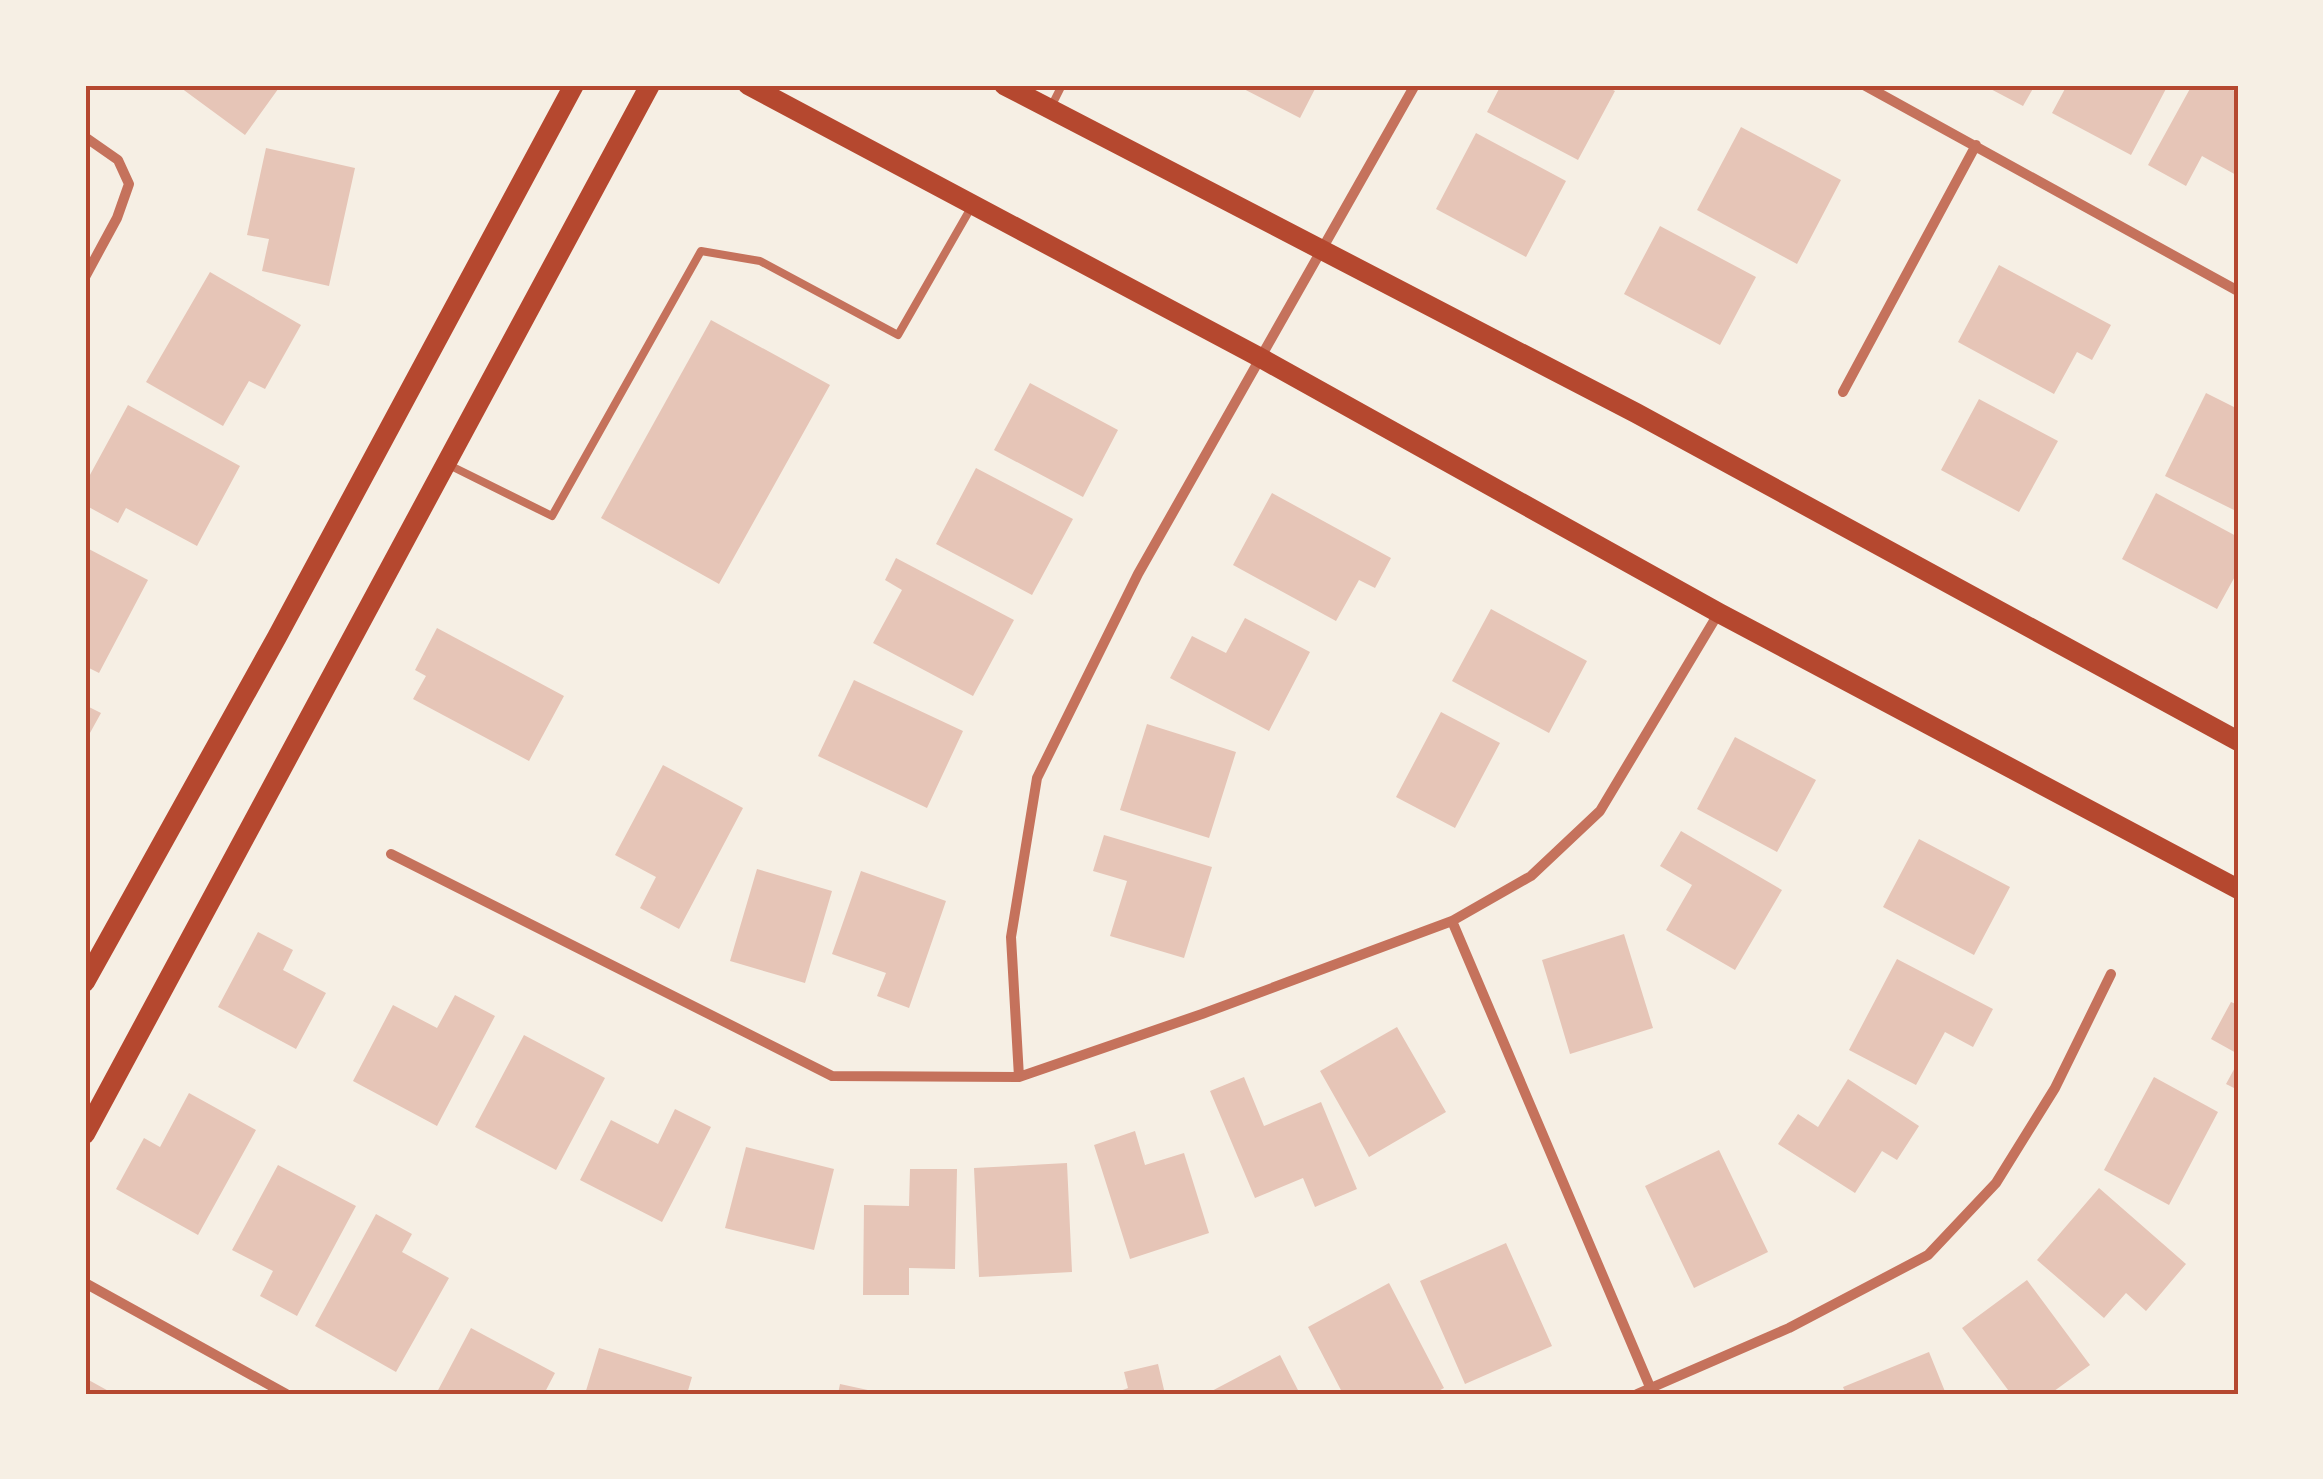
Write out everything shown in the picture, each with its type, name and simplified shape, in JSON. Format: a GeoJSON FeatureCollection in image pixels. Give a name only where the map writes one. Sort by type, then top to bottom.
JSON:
{"type":"FeatureCollection","features":[{"type":"Feature","properties":{"kind":"main road"},"geometry":{"type":"LineString","coordinates":[[85,982],[286,620],[574,85]]}},
{"type":"Feature","properties":{"kind":"main road"},"geometry":{"type":"LineString","coordinates":[[85,1134],[650,85]]}},
{"type":"Feature","properties":{"kind":"main road"},"geometry":{"type":"LineString","coordinates":[[748,85],[1259,356],[1719,613],[2238,889]]}},
{"type":"Feature","properties":{"kind":"main road"},"geometry":{"type":"LineString","coordinates":[[1004,85],[1636,413],[2237,739]]}},
{"type":"Feature","properties":{"kind":"street"},"geometry":{"type":"LineString","coordinates":[[1018,1077],[1010,937],[1037,778],[1138,574],[1416,85]]}},
{"type":"Feature","properties":{"kind":"street"},"geometry":{"type":"LineString","coordinates":[[1864,85],[2238,291]]}},
{"type":"Feature","properties":{"kind":"street"},"geometry":{"type":"LineString","coordinates":[[85,138],[118,160],[129,184],[117,218],[85,277]]}},
{"type":"Feature","properties":{"kind":"street"},"geometry":{"type":"LineString","coordinates":[[1843,392],[1976,144]]}},
{"type":"Feature","properties":{"kind":"street"},"geometry":{"type":"LineString","coordinates":[[391,854],[832,1076],[1018,1077],[1452,921],[1531,876],[1600,812],[1719,613]]}},
{"type":"Feature","properties":{"kind":"street"},"geometry":{"type":"LineString","coordinates":[[1452,921],[1652,1391]]}},
{"type":"Feature","properties":{"kind":"street"},"geometry":{"type":"LineString","coordinates":[[1637,1394],[1652,1391],[1789,1328],[1928,1255],[1996,1183],[2056,1088],[2111,974]]}},
{"type":"Feature","properties":{"kind":"street"},"geometry":{"type":"LineString","coordinates":[[85,1284],[286,1394]]}},
{"type":"Feature","properties":{"kind":"lane"},"geometry":{"type":"LineString","coordinates":[[1050,110],[1062,85]]}},
{"type":"Feature","properties":{"kind":"lane"},"geometry":{"type":"LineString","coordinates":[[447,464],[552,516],[701,251],[760,261],[898,334],[973,204]]}},
{"type":"Feature","properties":{"kind":"building"},"geometry":{"type":"Polygon","coordinates":[[[177,85],[281,85],[245,135],[177,85]]]}},
{"type":"Feature","properties":{"kind":"building"},"geometry":{"type":"Polygon","coordinates":[[[1236,85],[1317,85],[1300,118],[1236,85]]]}},
{"type":"Feature","properties":{"kind":"building"},"geometry":{"type":"Polygon","coordinates":[[[1501,85],[1603,85],[1615,91],[1578,160],[1487,112],[1501,85]]]}},
{"type":"Feature","properties":{"kind":"building"},"geometry":{"type":"Polygon","coordinates":[[[1983,85],[2035,85],[2023,106],[1983,85]]]}},
{"type":"Feature","properties":{"kind":"building"},"geometry":{"type":"Polygon","coordinates":[[[2067,85],[2168,85],[2131,155],[2052,113],[2067,85]]]}},
{"type":"Feature","properties":{"kind":"building"},"geometry":{"type":"Polygon","coordinates":[[[2192,85],[2224,85],[2238,93],[2238,176],[2202,156],[2186,186],[2148,165],[2192,85]]]}},
{"type":"Feature","properties":{"kind":"building"},"geometry":{"type":"Polygon","coordinates":[[[1741,127],[1841,180],[1797,264],[1697,210],[1741,127]]]}},
{"type":"Feature","properties":{"kind":"building"},"geometry":{"type":"Polygon","coordinates":[[[1476,133],[1566,181],[1526,257],[1436,209],[1476,133]]]}},
{"type":"Feature","properties":{"kind":"building"},"geometry":{"type":"Polygon","coordinates":[[[266,148],[355,168],[329,286],[262,271],[269,239],[247,235],[266,148]]]}},
{"type":"Feature","properties":{"kind":"building"},"geometry":{"type":"Polygon","coordinates":[[[1660,226],[1756,277],[1720,345],[1624,294],[1660,226]]]}},
{"type":"Feature","properties":{"kind":"building"},"geometry":{"type":"Polygon","coordinates":[[[1999,265],[2111,325],[2092,360],[2077,352],[2054,394],[1958,342],[1999,265]]]}},
{"type":"Feature","properties":{"kind":"building"},"geometry":{"type":"Polygon","coordinates":[[[210,272],[301,325],[265,389],[249,381],[223,426],[146,382],[210,272]]]}},
{"type":"Feature","properties":{"kind":"building"},"geometry":{"type":"Polygon","coordinates":[[[711,320],[830,385],[719,584],[601,518],[711,320]]]}},
{"type":"Feature","properties":{"kind":"building"},"geometry":{"type":"Polygon","coordinates":[[[1030,383],[1118,430],[1083,497],[994,450],[1030,383]]]}},
{"type":"Feature","properties":{"kind":"building"},"geometry":{"type":"Polygon","coordinates":[[[2206,393],[2238,409],[2236,511],[2165,476],[2206,393]]]}},
{"type":"Feature","properties":{"kind":"building"},"geometry":{"type":"Polygon","coordinates":[[[1979,399],[2058,441],[2019,512],[1941,470],[1979,399]]]}},
{"type":"Feature","properties":{"kind":"building"},"geometry":{"type":"Polygon","coordinates":[[[128,405],[240,466],[197,546],[126,508],[118,523],[85,505],[85,484],[128,405]]]}},
{"type":"Feature","properties":{"kind":"building"},"geometry":{"type":"Polygon","coordinates":[[[976,468],[1073,519],[1032,595],[936,544],[976,468]]]}},
{"type":"Feature","properties":{"kind":"building"},"geometry":{"type":"Polygon","coordinates":[[[1272,493],[1391,558],[1375,588],[1359,580],[1336,621],[1233,565],[1272,493]]]}},
{"type":"Feature","properties":{"kind":"building"},"geometry":{"type":"Polygon","coordinates":[[[2156,493],[2238,537],[2238,571],[2217,609],[2122,559],[2156,493]]]}},
{"type":"Feature","properties":{"kind":"building"},"geometry":{"type":"Polygon","coordinates":[[[85,547],[148,580],[99,673],[85,666],[85,547]]]}},
{"type":"Feature","properties":{"kind":"building"},"geometry":{"type":"Polygon","coordinates":[[[896,558],[1014,620],[973,696],[873,643],[902,590],[885,580],[896,558]]]}},
{"type":"Feature","properties":{"kind":"building"},"geometry":{"type":"Polygon","coordinates":[[[1491,609],[1587,661],[1549,733],[1452,681],[1491,609]]]}},
{"type":"Feature","properties":{"kind":"building"},"geometry":{"type":"Polygon","coordinates":[[[1245,618],[1310,652],[1269,731],[1170,678],[1192,636],[1226,653],[1245,618]]]}},
{"type":"Feature","properties":{"kind":"building"},"geometry":{"type":"Polygon","coordinates":[[[437,628],[564,696],[529,761],[413,699],[426,676],[415,670],[437,628]]]}},
{"type":"Feature","properties":{"kind":"building"},"geometry":{"type":"Polygon","coordinates":[[[854,680],[963,731],[927,808],[818,756],[854,680]]]}},
{"type":"Feature","properties":{"kind":"building"},"geometry":{"type":"Polygon","coordinates":[[[85,705],[101,713],[85,742],[85,705]]]}},
{"type":"Feature","properties":{"kind":"building"},"geometry":{"type":"Polygon","coordinates":[[[1441,712],[1500,743],[1455,828],[1396,797],[1441,712]]]}},
{"type":"Feature","properties":{"kind":"building"},"geometry":{"type":"Polygon","coordinates":[[[1147,724],[1236,752],[1209,838],[1120,810],[1147,724]]]}},
{"type":"Feature","properties":{"kind":"building"},"geometry":{"type":"Polygon","coordinates":[[[1735,737],[1816,780],[1777,852],[1697,809],[1735,737]]]}},
{"type":"Feature","properties":{"kind":"building"},"geometry":{"type":"Polygon","coordinates":[[[663,765],[743,808],[679,929],[640,908],[656,877],[615,855],[663,765]]]}},
{"type":"Feature","properties":{"kind":"building"},"geometry":{"type":"Polygon","coordinates":[[[1681,831],[1782,890],[1735,970],[1666,930],[1692,885],[1660,866],[1681,831]]]}},
{"type":"Feature","properties":{"kind":"building"},"geometry":{"type":"Polygon","coordinates":[[[1104,835],[1212,867],[1184,958],[1110,936],[1127,881],[1093,871],[1104,835]]]}},
{"type":"Feature","properties":{"kind":"building"},"geometry":{"type":"Polygon","coordinates":[[[1919,839],[2010,887],[1974,955],[1883,907],[1919,839]]]}},
{"type":"Feature","properties":{"kind":"building"},"geometry":{"type":"Polygon","coordinates":[[[757,869],[832,891],[805,983],[730,961],[757,869]]]}},
{"type":"Feature","properties":{"kind":"building"},"geometry":{"type":"Polygon","coordinates":[[[861,871],[946,901],[909,1008],[877,996],[886,973],[832,954],[861,871]]]}},
{"type":"Feature","properties":{"kind":"building"},"geometry":{"type":"Polygon","coordinates":[[[258,932],[293,950],[283,970],[326,993],[296,1049],[218,1007],[258,932]]]}},
{"type":"Feature","properties":{"kind":"building"},"geometry":{"type":"Polygon","coordinates":[[[1624,934],[1653,1028],[1570,1054],[1542,960],[1624,934]]]}},
{"type":"Feature","properties":{"kind":"building"},"geometry":{"type":"Polygon","coordinates":[[[1897,959],[1993,1009],[1973,1047],[1945,1032],[1916,1085],[1849,1050],[1897,959]]]}},
{"type":"Feature","properties":{"kind":"building"},"geometry":{"type":"Polygon","coordinates":[[[455,995],[495,1016],[437,1126],[353,1081],[393,1005],[437,1028],[455,995]]]}},
{"type":"Feature","properties":{"kind":"building"},"geometry":{"type":"Polygon","coordinates":[[[2231,1002],[2238,1005],[2238,1054],[2211,1039],[2231,1002]]]}},
{"type":"Feature","properties":{"kind":"building"},"geometry":{"type":"Polygon","coordinates":[[[1397,1027],[1446,1112],[1369,1157],[1320,1071],[1397,1027]]]}},
{"type":"Feature","properties":{"kind":"building"},"geometry":{"type":"Polygon","coordinates":[[[524,1035],[605,1078],[556,1170],[475,1127],[524,1035]]]}},
{"type":"Feature","properties":{"kind":"building"},"geometry":{"type":"Polygon","coordinates":[[[2238,1062],[2238,1090],[2226,1084],[2238,1062]]]}},
{"type":"Feature","properties":{"kind":"building"},"geometry":{"type":"Polygon","coordinates":[[[1244,1077],[1264,1126],[1321,1102],[1357,1189],[1315,1207],[1303,1178],[1255,1198],[1210,1091],[1244,1077]]]}},
{"type":"Feature","properties":{"kind":"building"},"geometry":{"type":"Polygon","coordinates":[[[2154,1077],[2218,1112],[2169,1205],[2104,1170],[2154,1077]]]}},
{"type":"Feature","properties":{"kind":"building"},"geometry":{"type":"Polygon","coordinates":[[[1848,1079],[1919,1126],[1897,1160],[1882,1151],[1855,1193],[1778,1144],[1798,1114],[1818,1127],[1848,1079]]]}},
{"type":"Feature","properties":{"kind":"building"},"geometry":{"type":"Polygon","coordinates":[[[189,1093],[256,1130],[198,1235],[116,1189],[144,1138],[160,1147],[189,1093]]]}},
{"type":"Feature","properties":{"kind":"building"},"geometry":{"type":"Polygon","coordinates":[[[675,1109],[711,1127],[662,1222],[580,1180],[611,1120],[658,1144],[675,1109]]]}},
{"type":"Feature","properties":{"kind":"building"},"geometry":{"type":"Polygon","coordinates":[[[1135,1131],[1145,1165],[1184,1153],[1209,1233],[1130,1259],[1094,1145],[1135,1131]]]}},
{"type":"Feature","properties":{"kind":"building"},"geometry":{"type":"Polygon","coordinates":[[[746,1147],[834,1169],[814,1250],[725,1228],[746,1147]]]}},
{"type":"Feature","properties":{"kind":"building"},"geometry":{"type":"Polygon","coordinates":[[[1719,1150],[1768,1252],[1694,1288],[1645,1186],[1719,1150]]]}},
{"type":"Feature","properties":{"kind":"building"},"geometry":{"type":"Polygon","coordinates":[[[1067,1163],[1072,1272],[979,1277],[974,1168],[1067,1163]]]}},
{"type":"Feature","properties":{"kind":"building"},"geometry":{"type":"Polygon","coordinates":[[[278,1165],[356,1206],[297,1316],[260,1296],[273,1271],[232,1250],[278,1165]]]}},
{"type":"Feature","properties":{"kind":"building"},"geometry":{"type":"Polygon","coordinates":[[[910,1169],[957,1169],[955,1269],[909,1268],[909,1295],[863,1295],[864,1205],[909,1206],[910,1169]]]}},
{"type":"Feature","properties":{"kind":"building"},"geometry":{"type":"Polygon","coordinates":[[[2099,1188],[2186,1264],[2146,1311],[2126,1293],[2104,1318],[2037,1260],[2099,1188]]]}},
{"type":"Feature","properties":{"kind":"building"},"geometry":{"type":"Polygon","coordinates":[[[376,1214],[412,1234],[402,1252],[449,1278],[396,1372],[315,1326],[376,1214]]]}},
{"type":"Feature","properties":{"kind":"building"},"geometry":{"type":"Polygon","coordinates":[[[1506,1243],[1552,1346],[1465,1384],[1420,1281],[1506,1243]]]}},
{"type":"Feature","properties":{"kind":"building"},"geometry":{"type":"Polygon","coordinates":[[[2027,1280],[2090,1365],[2050,1394],[2011,1394],[1962,1328],[2027,1280]]]}},
{"type":"Feature","properties":{"kind":"building"},"geometry":{"type":"Polygon","coordinates":[[[1389,1283],[1444,1388],[1433,1394],[1343,1394],[1308,1327],[1389,1283]]]}},
{"type":"Feature","properties":{"kind":"building"},"geometry":{"type":"Polygon","coordinates":[[[471,1328],[555,1373],[544,1394],[436,1394],[471,1328]]]}},
{"type":"Feature","properties":{"kind":"building"},"geometry":{"type":"Polygon","coordinates":[[[599,1348],[692,1377],[687,1394],[585,1394],[599,1348]]]}},
{"type":"Feature","properties":{"kind":"building"},"geometry":{"type":"Polygon","coordinates":[[[1929,1352],[1946,1394],[1846,1394],[1843,1387],[1929,1352]]]}},
{"type":"Feature","properties":{"kind":"building"},"geometry":{"type":"Polygon","coordinates":[[[1280,1355],[1300,1394],[1206,1394],[1280,1355]]]}},
{"type":"Feature","properties":{"kind":"building"},"geometry":{"type":"Polygon","coordinates":[[[1158,1364],[1165,1394],[1112,1394],[1128,1388],[1124,1372],[1158,1364]]]}},
{"type":"Feature","properties":{"kind":"building"},"geometry":{"type":"Polygon","coordinates":[[[85,1378],[114,1394],[85,1394],[85,1378]]]}},
{"type":"Feature","properties":{"kind":"building"},"geometry":{"type":"Polygon","coordinates":[[[840,1384],[877,1392],[877,1394],[838,1394],[840,1384]]]}}]}
